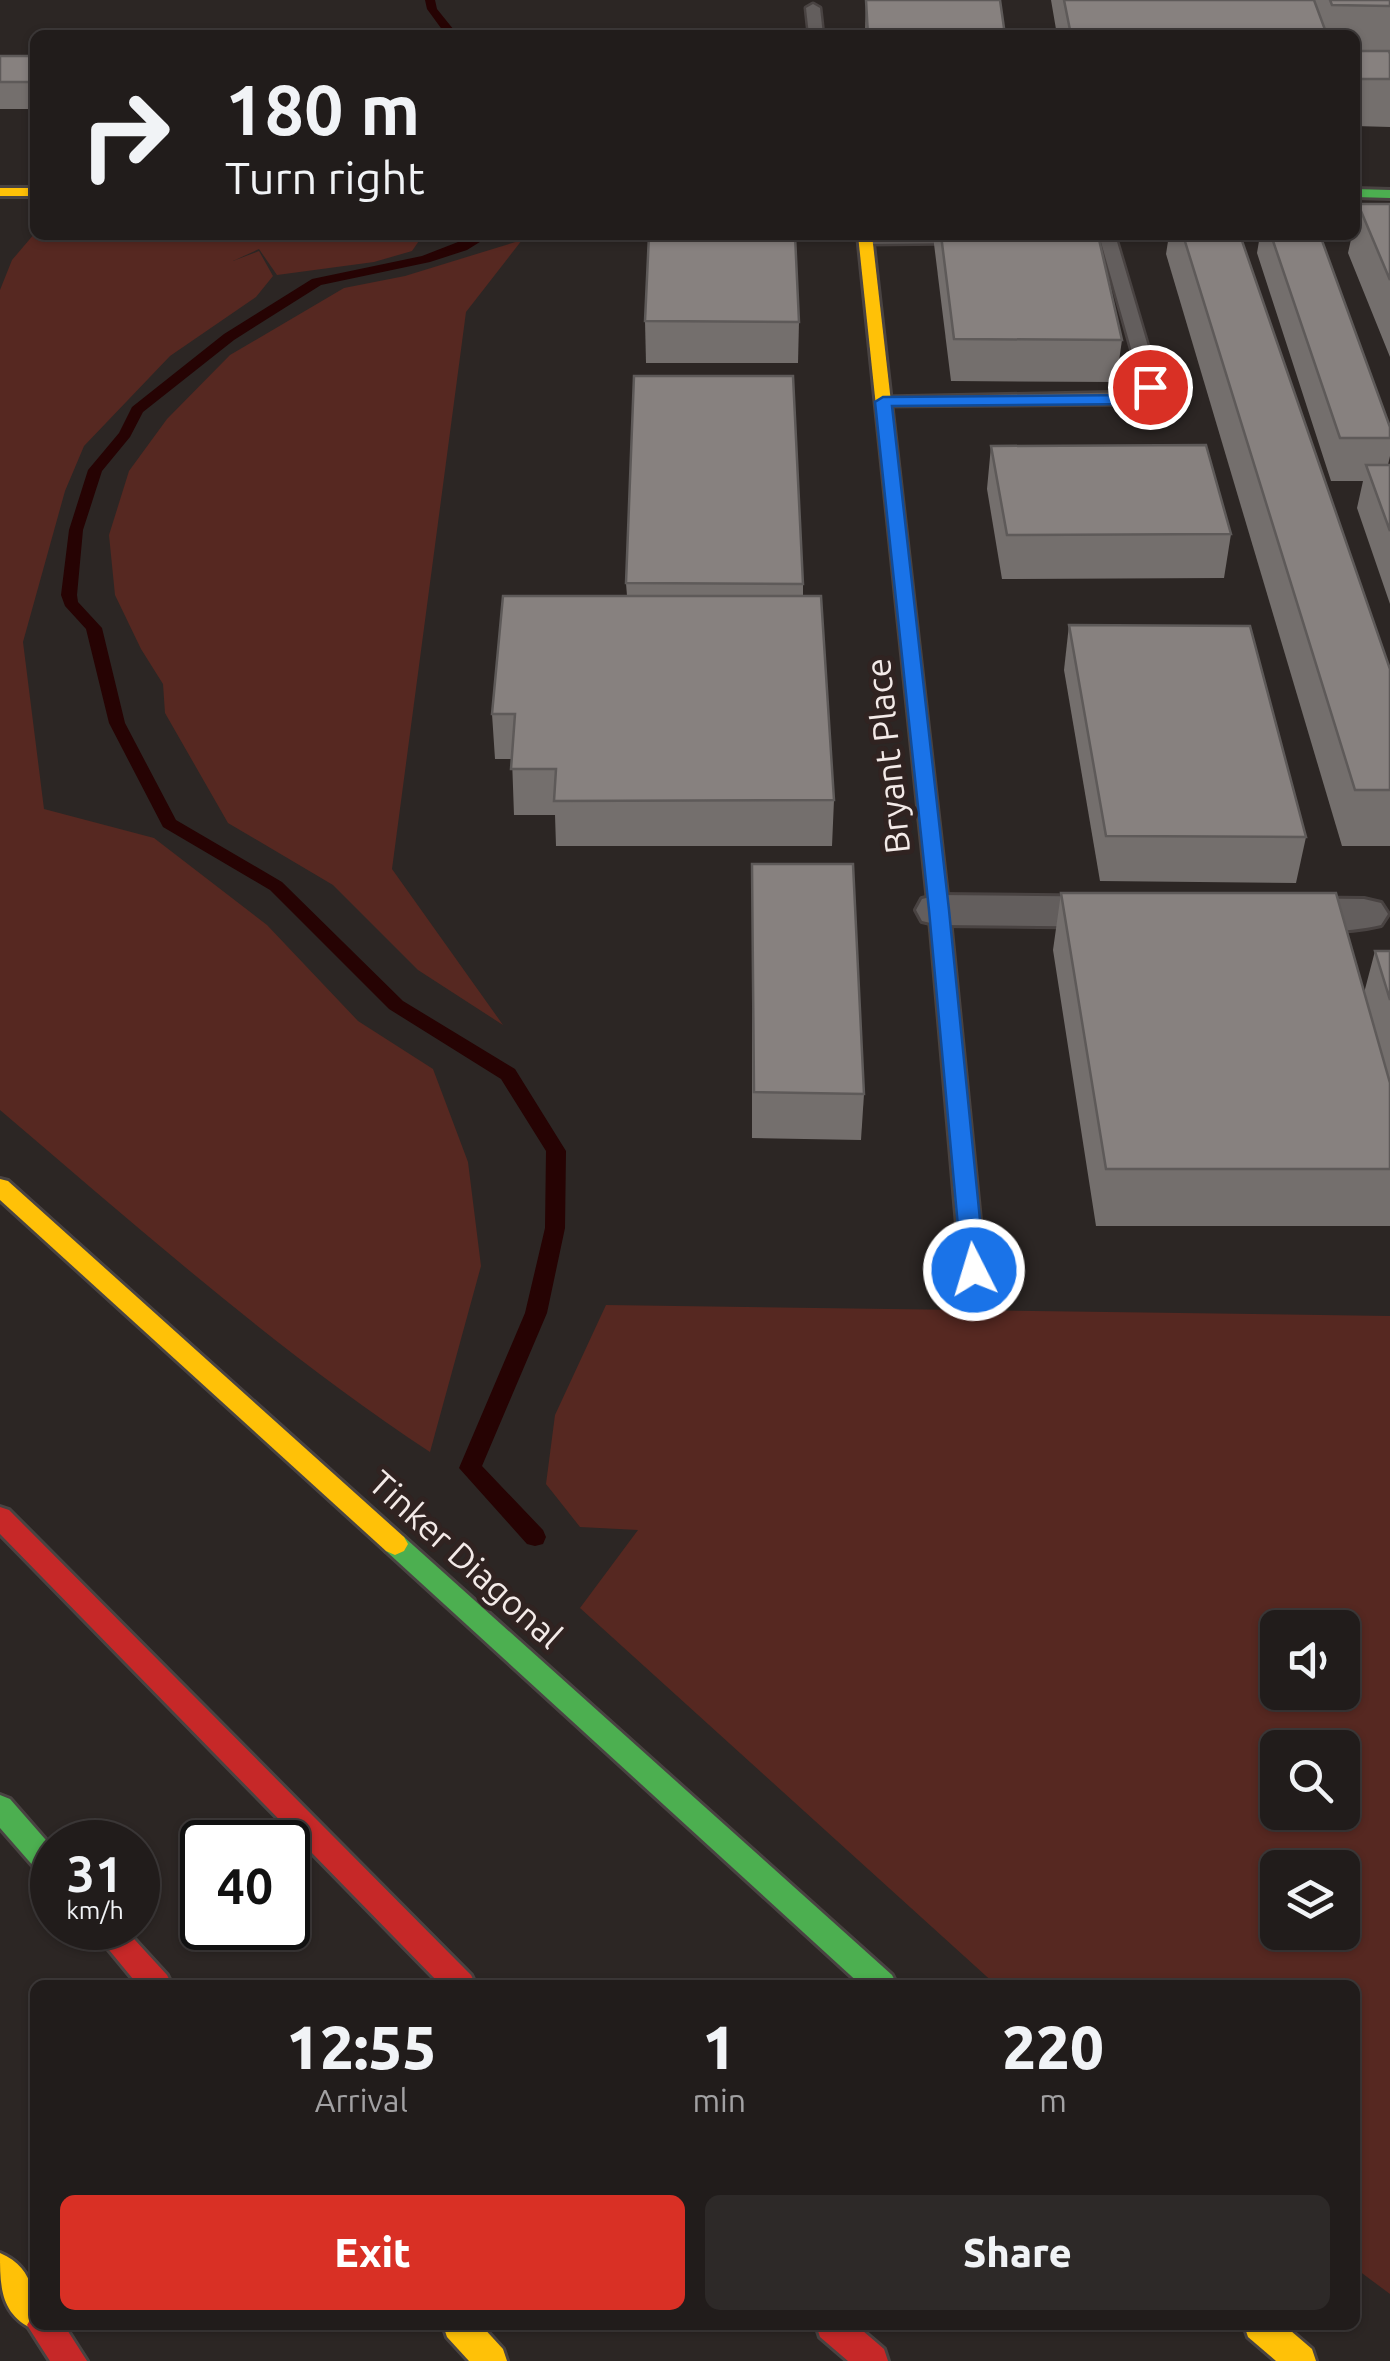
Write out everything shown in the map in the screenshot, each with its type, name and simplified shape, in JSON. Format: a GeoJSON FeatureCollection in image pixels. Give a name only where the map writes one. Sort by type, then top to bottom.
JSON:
{"type":"FeatureCollection","features":[{"type":"Feature","properties":{"kind":"main road"},"geometry":{"type":"LineString","coordinates":[[1,194],[30,192]]}},
{"type":"Feature","properties":{"kind":"main road"},"geometry":{"type":"LineString","coordinates":[[1360,194],[1390,194]]}},
{"type":"Feature","properties":{"kind":"main road","name":"Bryant Place"},"geometry":{"type":"LineString","coordinates":[[866,240],[974,1270]]}},
{"type":"Feature","properties":{"kind":"main road","name":"Tinker Diagonal"},"geometry":{"type":"LineString","coordinates":[[0,1187],[876,1980]]}},
{"type":"Feature","properties":{"kind":"main road"},"geometry":{"type":"LineString","coordinates":[[0,1517],[456,1980]]}},
{"type":"Feature","properties":{"kind":"main road"},"geometry":{"type":"LineString","coordinates":[[0,1808],[30,1842]]}},
{"type":"Feature","properties":{"kind":"main road"},"geometry":{"type":"LineString","coordinates":[[126,1950],[153,1980]]}},
{"type":"Feature","properties":{"kind":"main road"},"geometry":{"type":"LineString","coordinates":[[0,2269],[30,2308]]}},
{"type":"Feature","properties":{"kind":"main road"},"geometry":{"type":"LineString","coordinates":[[47,2330],[71,2361]]}},
{"type":"Feature","properties":{"kind":"main road"},"geometry":{"type":"LineString","coordinates":[[463,2330],[491,2361]]}},
{"type":"Feature","properties":{"kind":"main road"},"geometry":{"type":"LineString","coordinates":[[838,2330],[872,2361]]}},
{"type":"Feature","properties":{"kind":"main road"},"geometry":{"type":"LineString","coordinates":[[1266,2330],[1300,2361]]}},
{"type":"Feature","properties":{"kind":"street"},"geometry":{"type":"LineString","coordinates":[[939,910],[1171,912]]}},
{"type":"Feature","properties":{"kind":"street"},"geometry":{"type":"LineString","coordinates":[[1229,912],[1364,914]]}},
{"type":"Feature","properties":{"kind":"lane"},"geometry":{"type":"LineString","coordinates":[[813,8],[815,30]]}},
{"type":"Feature","properties":{"kind":"lane"},"geometry":{"type":"LineString","coordinates":[[883,402],[1146,396],[1150,387],[1102,240]]}},
{"type":"Feature","properties":{"kind":"shaded area"},"geometry":{"type":"Polygon","coordinates":[[[30,239],[420,240],[412,251],[374,262],[277,275],[259,249],[233,261],[259,251],[273,276],[256,297],[170,356],[84,446],[65,491],[23,642],[44,809],[154,838],[267,925],[358,1021],[433,1069],[468,1162],[481,1266],[430,1452],[264,1331],[0,1110],[0,290],[12,260],[30,239]]]}},
{"type":"Feature","properties":{"kind":"shaded area"},"geometry":{"type":"Polygon","coordinates":[[[522,240],[466,312],[392,869],[503,1025],[418,970],[333,885],[228,823],[165,713],[163,684],[115,595],[109,535],[129,471],[167,419],[230,355],[344,288],[405,276],[522,240]]]}},
{"type":"Feature","properties":{"kind":"shaded area"},"geometry":{"type":"Polygon","coordinates":[[[606,1305],[1390,1316],[1390,2294],[1360,2272],[1360,1980],[990,1980],[580,1608],[638,1530],[580,1527],[546,1484],[555,1415],[606,1305]]]}},
{"type":"Feature","properties":{"kind":"building"},"geometry":{"type":"Polygon","coordinates":[[[866,0],[1000,0],[1004,30],[868,30],[866,0]]]}},
{"type":"Feature","properties":{"kind":"building"},"geometry":{"type":"Polygon","coordinates":[[[1064,0],[1314,0],[1325,30],[1070,30],[1064,0]]]}},
{"type":"Feature","properties":{"kind":"building"},"geometry":{"type":"Polygon","coordinates":[[[1330,0],[1390,0],[1390,6],[1332,5],[1330,0]]]}},
{"type":"Feature","properties":{"kind":"building"},"geometry":{"type":"Polygon","coordinates":[[[1360,51],[1389,51],[1390,79],[1360,79],[1360,51]]]}},
{"type":"Feature","properties":{"kind":"building"},"geometry":{"type":"Polygon","coordinates":[[[0,56],[30,56],[30,82],[0,82],[0,56]]]}},
{"type":"Feature","properties":{"kind":"building"},"geometry":{"type":"Polygon","coordinates":[[[1360,204],[1390,204],[1390,280],[1360,209],[1360,204]]]}},
{"type":"Feature","properties":{"kind":"building"},"geometry":{"type":"Polygon","coordinates":[[[649,240],[795,240],[799,322],[645,321],[649,240]]]}},
{"type":"Feature","properties":{"kind":"building"},"geometry":{"type":"Polygon","coordinates":[[[942,240],[1099,240],[1122,340],[954,339],[942,240]]]}},
{"type":"Feature","properties":{"kind":"building"},"geometry":{"type":"Polygon","coordinates":[[[1185,240],[1242,240],[1390,669],[1390,790],[1355,790],[1185,240]]]}},
{"type":"Feature","properties":{"kind":"building"},"geometry":{"type":"Polygon","coordinates":[[[1273,240],[1322,240],[1390,427],[1390,438],[1340,438],[1273,240]]]}},
{"type":"Feature","properties":{"kind":"building"},"geometry":{"type":"Polygon","coordinates":[[[634,376],[793,376],[803,584],[626,583],[634,376]]]}},
{"type":"Feature","properties":{"kind":"building"},"geometry":{"type":"Polygon","coordinates":[[[1206,445],[1231,534],[1007,535],[991,446],[1206,445]]]}},
{"type":"Feature","properties":{"kind":"building"},"geometry":{"type":"Polygon","coordinates":[[[1366,465],[1390,465],[1390,531],[1366,465]]]}},
{"type":"Feature","properties":{"kind":"building"},"geometry":{"type":"Polygon","coordinates":[[[503,596],[821,596],[834,800],[554,801],[556,769],[511,769],[515,714],[492,714],[503,596]]]}},
{"type":"Feature","properties":{"kind":"building"},"geometry":{"type":"Polygon","coordinates":[[[1069,625],[1250,626],[1306,837],[1106,836],[1069,625]]]}},
{"type":"Feature","properties":{"kind":"building"},"geometry":{"type":"Polygon","coordinates":[[[752,864],[853,864],[864,1094],[754,1092],[752,864]]]}},
{"type":"Feature","properties":{"kind":"building"},"geometry":{"type":"Polygon","coordinates":[[[1061,893],[1336,893],[1390,1083],[1390,1169],[1106,1169],[1061,893]]]}},
{"type":"Feature","properties":{"kind":"building"},"geometry":{"type":"Polygon","coordinates":[[[1375,951],[1390,951],[1390,1000],[1375,951]]]}},
{"type":"Feature","properties":{"kind":"waterway"},"geometry":{"type":"LineString","coordinates":[[430,0],[448,30]]}},
{"type":"Feature","properties":{"kind":"waterway"},"geometry":{"type":"LineString","coordinates":[[476,240],[425,259],[317,282],[229,337],[137,410],[125,434],[95,470],[76,530],[69,595],[70,603],[94,628],[117,723],[169,823],[276,886],[396,1005],[508,1074],[556,1151],[555,1228],[536,1313],[470,1468],[535,1537]]}},
{"type":"Feature","properties":{"kind":"traffic: fast"},"geometry":{"type":"LineString","coordinates":[[1360,193],[1390,194]]}},
{"type":"Feature","properties":{"kind":"traffic: fast"},"geometry":{"type":"LineString","coordinates":[[941,930],[973,1270]]}},
{"type":"Feature","properties":{"kind":"traffic: fast"},"geometry":{"type":"LineString","coordinates":[[395,1544],[876,1980]]}},
{"type":"Feature","properties":{"kind":"traffic: fast"},"geometry":{"type":"LineString","coordinates":[[0,1808],[30,1842]]}},
{"type":"Feature","properties":{"kind":"traffic: slow"},"geometry":{"type":"LineString","coordinates":[[0,192],[30,192]]}},
{"type":"Feature","properties":{"kind":"traffic: slow"},"geometry":{"type":"LineString","coordinates":[[866,240],[941,930]]}},
{"type":"Feature","properties":{"kind":"traffic: slow"},"geometry":{"type":"LineString","coordinates":[[0,1187],[395,1544]]}},
{"type":"Feature","properties":{"kind":"traffic: slow"},"geometry":{"type":"LineString","coordinates":[[0,2269],[30,2308]]}},
{"type":"Feature","properties":{"kind":"traffic: slow"},"geometry":{"type":"LineString","coordinates":[[463,2330],[491,2361]]}},
{"type":"Feature","properties":{"kind":"traffic: slow"},"geometry":{"type":"LineString","coordinates":[[1266,2330],[1300,2361]]}},
{"type":"Feature","properties":{"kind":"traffic: jam"},"geometry":{"type":"LineString","coordinates":[[0,1517],[456,1980]]}},
{"type":"Feature","properties":{"kind":"traffic: jam"},"geometry":{"type":"LineString","coordinates":[[126,1950],[153,1980]]}},
{"type":"Feature","properties":{"kind":"traffic: jam"},"geometry":{"type":"LineString","coordinates":[[47,2330],[71,2361]]}},
{"type":"Feature","properties":{"kind":"traffic: jam"},"geometry":{"type":"LineString","coordinates":[[838,2330],[872,2361]]}},
{"type":"Feature","properties":{"kind":"route"},"geometry":{"type":"LineString","coordinates":[[974,1270],[883,402],[1135,399],[1146,396],[1150,387]]}}]}
